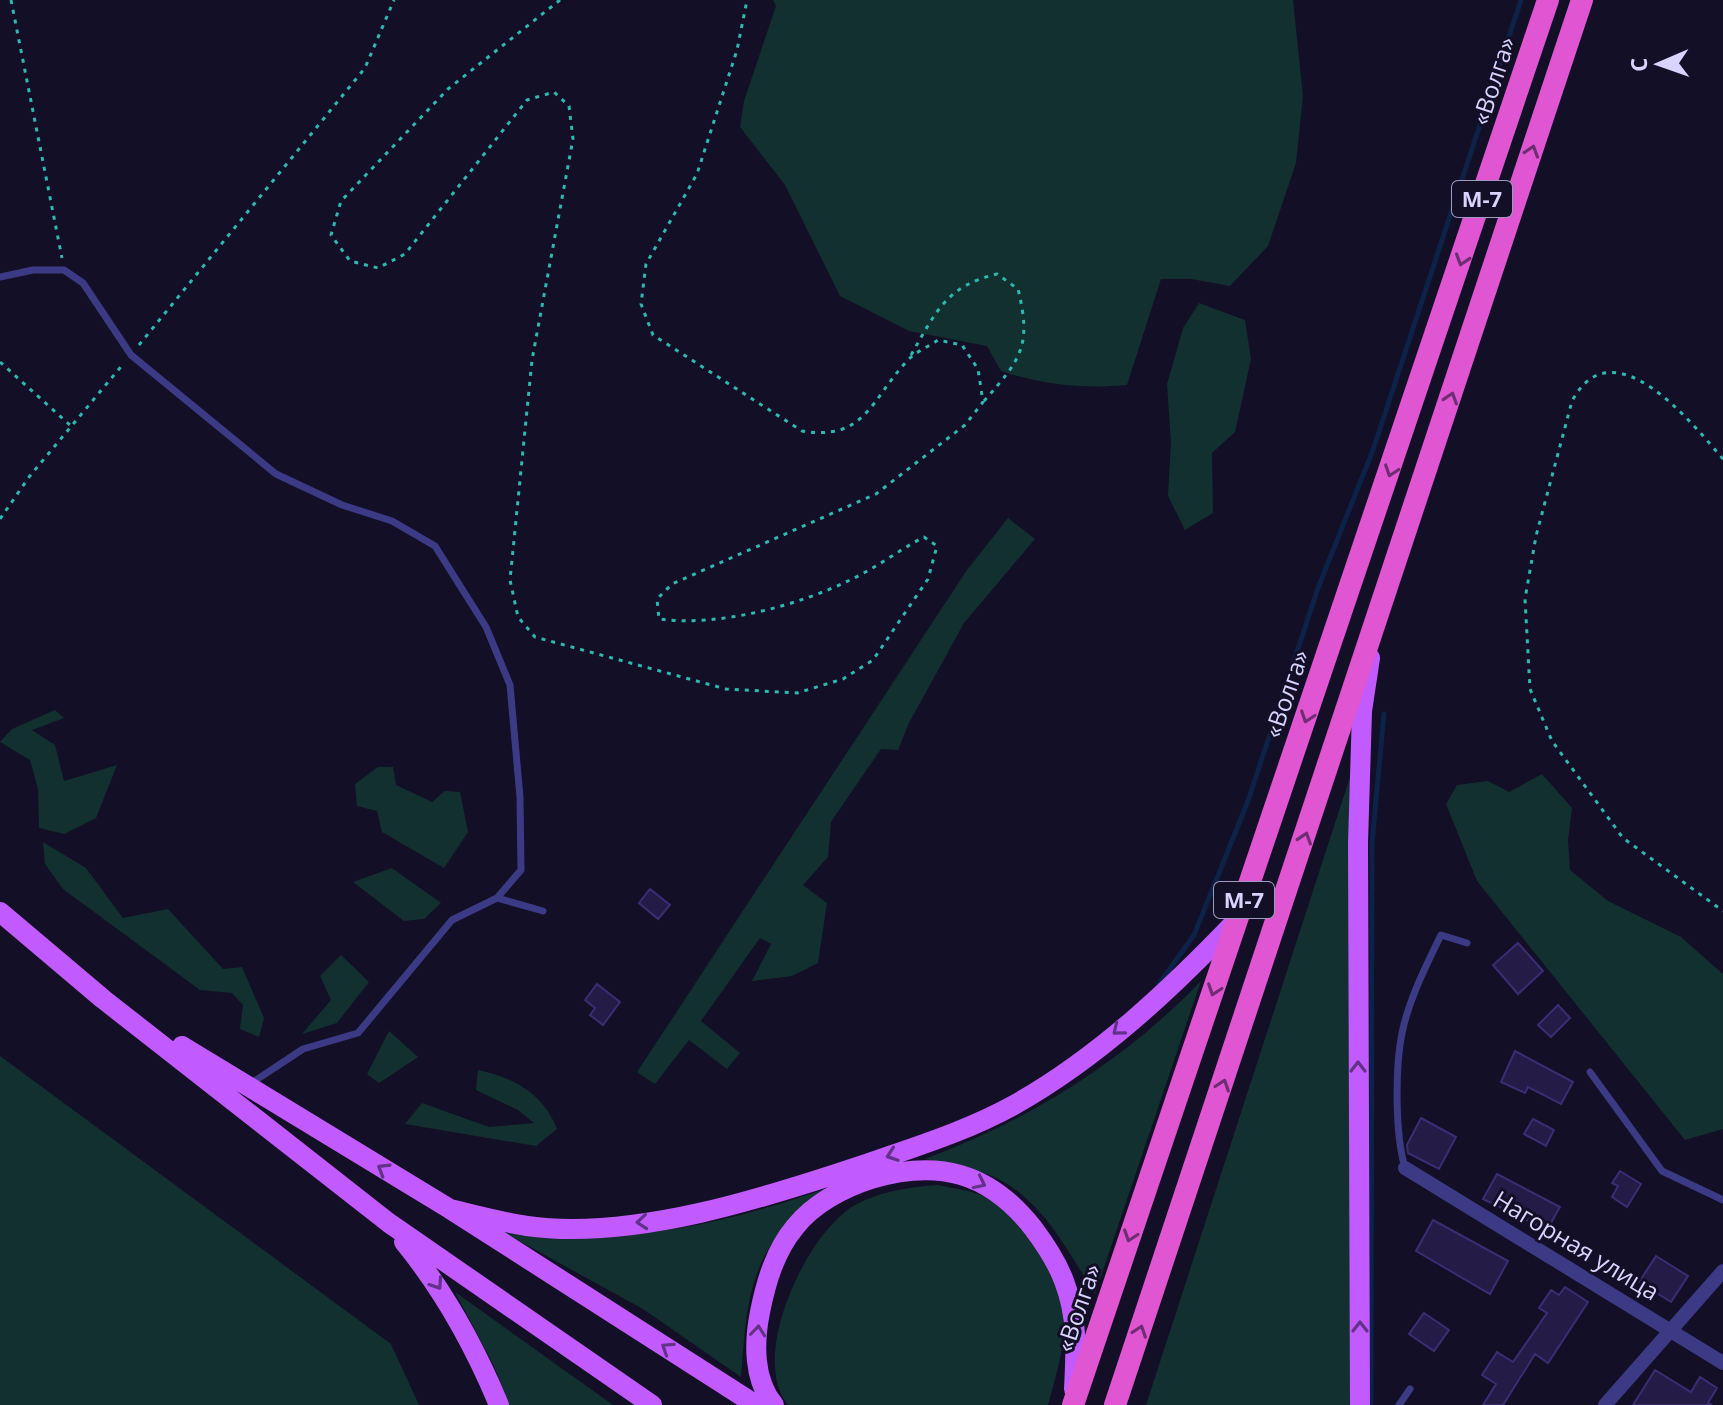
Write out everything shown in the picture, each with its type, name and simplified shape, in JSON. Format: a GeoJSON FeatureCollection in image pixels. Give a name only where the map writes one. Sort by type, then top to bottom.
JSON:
{"type":"FeatureCollection","features":[{"type":"Feature","properties":{"kind":"highway","name":"«Волга»"},"geometry":{"type":"LineString","coordinates":[[1074,1404],[1548,0]]}},
{"type":"Feature","properties":{"kind":"highway","name":"М-7"},"geometry":{"type":"LineString","coordinates":[[1115,1405],[1582,0]]}},
{"type":"Feature","properties":{"kind":"main road"},"geometry":{"type":"LineString","coordinates":[[1360,1405],[1358,843],[1362,711],[1373,632]]}},
{"type":"Feature","properties":{"kind":"main road"},"geometry":{"type":"LineString","coordinates":[[0,912],[103,999],[389,1223],[652,1405]]}},
{"type":"Feature","properties":{"kind":"main road"},"geometry":{"type":"LineString","coordinates":[[450,1209],[528,1226],[585,1227],[667,1219],[783,1192],[944,1137],[1014,1105],[1076,1065],[1181,979],[1237,920]]}},
{"type":"Feature","properties":{"kind":"main road"},"geometry":{"type":"LineString","coordinates":[[103,999],[450,1209],[756,1405]]}},
{"type":"Feature","properties":{"kind":"main road"},"geometry":{"type":"LineString","coordinates":[[774,1405],[759,1374],[758,1323],[778,1254],[794,1228],[814,1208],[854,1184],[902,1170],[927,1170],[975,1178],[999,1193],[1044,1243],[1064,1279],[1076,1327],[1074,1404]]}},
{"type":"Feature","properties":{"kind":"main road"},"geometry":{"type":"LineString","coordinates":[[389,1223],[438,1284],[478,1355],[499,1405]]}},
{"type":"Feature","properties":{"kind":"street","name":"Нагорная улица"},"geometry":{"type":"LineString","coordinates":[[1405,1168],[1723,1363]]}},
{"type":"Feature","properties":{"kind":"street"},"geometry":{"type":"LineString","coordinates":[[1605,1405],[1723,1271]]}},
{"type":"Feature","properties":{"kind":"lane"},"geometry":{"type":"LineString","coordinates":[[0,277],[33,270],[64,270],[83,283],[131,355],[276,474],[342,505],[392,521],[435,546],[486,627],[510,685],[520,797],[521,870],[497,898],[452,920],[358,1033],[303,1049],[248,1086]]}},
{"type":"Feature","properties":{"kind":"lane"},"geometry":{"type":"LineString","coordinates":[[497,898],[543,911]]}},
{"type":"Feature","properties":{"kind":"lane"},"geometry":{"type":"LineString","coordinates":[[1405,1168],[1397,1141],[1402,1034],[1419,981],[1441,935],[1467,943]]}},
{"type":"Feature","properties":{"kind":"lane"},"geometry":{"type":"LineString","coordinates":[[1590,1072],[1662,1171],[1723,1200]]}},
{"type":"Feature","properties":{"kind":"lane"},"geometry":{"type":"LineString","coordinates":[[1399,1405],[1410,1389]]}},
{"type":"Feature","properties":{"kind":"path"},"geometry":{"type":"LineString","coordinates":[[11,0],[64,270]]}},
{"type":"Feature","properties":{"kind":"path"},"geometry":{"type":"LineString","coordinates":[[0,519],[29,477],[365,68],[394,0]]}},
{"type":"Feature","properties":{"kind":"path"},"geometry":{"type":"LineString","coordinates":[[560,0],[448,89],[341,201],[331,235],[350,261],[378,268],[405,254],[527,100],[554,92],[569,106],[573,139],[532,360],[510,580],[518,617],[535,637],[726,689],[797,693],[843,679],[873,660],[928,579],[937,546],[924,537],[850,581],[758,612],[685,623],[659,619],[657,599],[672,584],[876,494],[965,425],[1016,365],[1027,325],[1018,289],[997,274],[967,281],[938,308],[909,358],[855,426],[827,435],[802,431],[653,335],[641,304],[646,264],[697,174],[737,50],[747,0]]}},
{"type":"Feature","properties":{"kind":"path"},"geometry":{"type":"LineString","coordinates":[[909,358],[938,340],[962,345],[978,369],[983,402]]}},
{"type":"Feature","properties":{"kind":"path"},"geometry":{"type":"LineString","coordinates":[[0,362],[71,426]]}},
{"type":"Feature","properties":{"kind":"path"},"geometry":{"type":"LineString","coordinates":[[1723,459],[1681,409],[1659,392],[1621,374],[1594,375],[1580,385],[1572,401],[1536,536],[1525,599],[1530,689],[1552,741],[1623,838],[1723,911]]}},
{"type":"Feature","properties":{"kind":"green space"},"geometry":{"type":"Polygon","coordinates":[[[773,0],[1293,0],[1303,96],[1296,163],[1268,246],[1230,286],[1191,279],[1161,279],[1127,385],[1079,386],[1032,380],[1001,371],[987,346],[909,331],[840,296],[785,185],[740,127],[744,101],[776,6],[773,0]]]}},
{"type":"Feature","properties":{"kind":"green space"},"geometry":{"type":"Polygon","coordinates":[[[1199,303],[1245,320],[1251,359],[1235,432],[1212,453],[1213,513],[1185,530],[1168,496],[1171,442],[1167,384],[1183,328],[1199,303]]]}},
{"type":"Feature","properties":{"kind":"green space"},"geometry":{"type":"Polygon","coordinates":[[[1008,518],[1035,539],[964,623],[909,723],[898,750],[881,749],[831,822],[828,857],[803,885],[827,903],[818,963],[792,976],[752,981],[771,944],[760,938],[701,1021],[740,1053],[727,1069],[689,1040],[655,1084],[637,1072],[967,570],[1008,518]]]}},
{"type":"Feature","properties":{"kind":"green space"},"geometry":{"type":"Polygon","coordinates":[[[55,710],[64,718],[32,730],[55,745],[64,781],[117,765],[96,818],[64,834],[39,828],[38,789],[30,760],[0,742],[12,729],[55,710]]]}},
{"type":"Feature","properties":{"kind":"green space"},"geometry":{"type":"Polygon","coordinates":[[[378,767],[393,767],[396,785],[432,802],[445,791],[460,792],[468,832],[444,868],[382,832],[377,811],[357,806],[355,784],[378,767]]]}},
{"type":"Feature","properties":{"kind":"green space"},"geometry":{"type":"Polygon","coordinates":[[[1542,774],[1572,808],[1568,840],[1570,870],[1608,901],[1681,937],[1723,974],[1723,1129],[1685,1140],[1477,881],[1446,804],[1457,785],[1488,781],[1509,792],[1542,774]]]}},
{"type":"Feature","properties":{"kind":"green space"},"geometry":{"type":"Polygon","coordinates":[[[1350,777],[1350,1405],[1146,1405],[1350,777]]]}},
{"type":"Feature","properties":{"kind":"green space"},"geometry":{"type":"Polygon","coordinates":[[[43,842],[86,868],[123,918],[168,909],[223,969],[242,967],[264,1018],[259,1037],[240,1029],[243,1005],[232,993],[200,990],[63,889],[45,864],[43,842]]]}},
{"type":"Feature","properties":{"kind":"green space"},"geometry":{"type":"Polygon","coordinates":[[[392,868],[441,903],[424,919],[404,921],[353,882],[392,868]]]}},
{"type":"Feature","properties":{"kind":"green space"},"geometry":{"type":"Polygon","coordinates":[[[341,955],[369,982],[337,1023],[302,1034],[331,1000],[320,976],[341,955]]]}},
{"type":"Feature","properties":{"kind":"green space"},"geometry":{"type":"Polygon","coordinates":[[[1201,981],[1095,1294],[1048,1222],[1018,1192],[1001,1180],[981,1172],[925,1159],[1002,1126],[1074,1085],[1140,1037],[1201,981]]]}},
{"type":"Feature","properties":{"kind":"green space"},"geometry":{"type":"Polygon","coordinates":[[[389,1031],[418,1057],[379,1083],[367,1074],[389,1031]]]}},
{"type":"Feature","properties":{"kind":"green space"},"geometry":{"type":"Polygon","coordinates":[[[0,1056],[391,1344],[419,1405],[0,1405],[0,1056]]]}},
{"type":"Feature","properties":{"kind":"green space"},"geometry":{"type":"Polygon","coordinates":[[[478,1070],[503,1077],[526,1089],[544,1106],[557,1129],[536,1146],[405,1124],[422,1103],[489,1127],[534,1123],[518,1110],[476,1090],[478,1070]]]}},
{"type":"Feature","properties":{"kind":"green space"},"geometry":{"type":"Polygon","coordinates":[[[938,1185],[965,1190],[995,1202],[1023,1226],[1053,1274],[1063,1307],[1064,1331],[1048,1405],[788,1405],[777,1384],[775,1357],[779,1328],[788,1297],[819,1241],[837,1219],[865,1200],[896,1190],[938,1185]]]}},
{"type":"Feature","properties":{"kind":"green space"},"geometry":{"type":"Polygon","coordinates":[[[831,1187],[776,1239],[758,1269],[749,1305],[741,1377],[643,1309],[492,1226],[562,1236],[638,1234],[704,1224],[831,1187]]]}},
{"type":"Feature","properties":{"kind":"green space"},"geometry":{"type":"Polygon","coordinates":[[[455,1292],[613,1405],[509,1405],[494,1366],[455,1292]]]}},
{"type":"Feature","properties":{"kind":"building"},"geometry":{"type":"Polygon","coordinates":[[[650,889],[670,905],[658,919],[639,903],[650,889]]]}},
{"type":"Feature","properties":{"kind":"building"},"geometry":{"type":"Polygon","coordinates":[[[1518,943],[1543,971],[1518,994],[1493,965],[1518,943]]]}},
{"type":"Feature","properties":{"kind":"building"},"geometry":{"type":"Polygon","coordinates":[[[597,984],[620,1002],[603,1025],[590,1015],[595,1008],[585,1000],[597,984]]]}},
{"type":"Feature","properties":{"kind":"building"},"geometry":{"type":"Polygon","coordinates":[[[1558,1005],[1570,1018],[1551,1037],[1538,1025],[1558,1005]]]}},
{"type":"Feature","properties":{"kind":"building"},"geometry":{"type":"Polygon","coordinates":[[[1515,1051],[1573,1082],[1561,1104],[1528,1087],[1525,1093],[1501,1082],[1515,1051]]]}},
{"type":"Feature","properties":{"kind":"building"},"geometry":{"type":"Polygon","coordinates":[[[1421,1118],[1456,1137],[1439,1169],[1408,1153],[1407,1145],[1421,1118]]]}},
{"type":"Feature","properties":{"kind":"building"},"geometry":{"type":"Polygon","coordinates":[[[1533,1119],[1554,1130],[1546,1146],[1524,1134],[1533,1119]]]}},
{"type":"Feature","properties":{"kind":"building"},"geometry":{"type":"Polygon","coordinates":[[[1620,1171],[1641,1184],[1627,1207],[1612,1197],[1618,1186],[1612,1183],[1620,1171]]]}},
{"type":"Feature","properties":{"kind":"building"},"geometry":{"type":"Polygon","coordinates":[[[1497,1174],[1560,1207],[1547,1230],[1483,1199],[1497,1174]]]}},
{"type":"Feature","properties":{"kind":"building"},"geometry":{"type":"Polygon","coordinates":[[[1433,1220],[1508,1261],[1490,1294],[1416,1251],[1433,1220]]]}},
{"type":"Feature","properties":{"kind":"building"},"geometry":{"type":"Polygon","coordinates":[[[1656,1256],[1688,1276],[1671,1302],[1639,1282],[1656,1256]]]}},
{"type":"Feature","properties":{"kind":"building"},"geometry":{"type":"Polygon","coordinates":[[[1565,1287],[1588,1302],[1548,1363],[1535,1354],[1503,1405],[1483,1405],[1496,1384],[1482,1375],[1497,1352],[1513,1362],[1547,1313],[1539,1308],[1551,1290],[1559,1295],[1565,1287]]]}},
{"type":"Feature","properties":{"kind":"building"},"geometry":{"type":"Polygon","coordinates":[[[1424,1313],[1449,1330],[1434,1351],[1409,1334],[1424,1313]]]}},
{"type":"Feature","properties":{"kind":"building"},"geometry":{"type":"Polygon","coordinates":[[[1655,1370],[1691,1392],[1700,1377],[1717,1388],[1708,1403],[1712,1405],[1633,1405],[1655,1370]]]}},
{"type":"Feature","properties":{"kind":"waterway"},"geometry":{"type":"LineString","coordinates":[[1159,984],[1194,935],[1248,801],[1318,588],[1373,450],[1521,0]]}},
{"type":"Feature","properties":{"kind":"waterway"},"geometry":{"type":"LineString","coordinates":[[1371,1405],[1372,844],[1384,714]]}}]}
